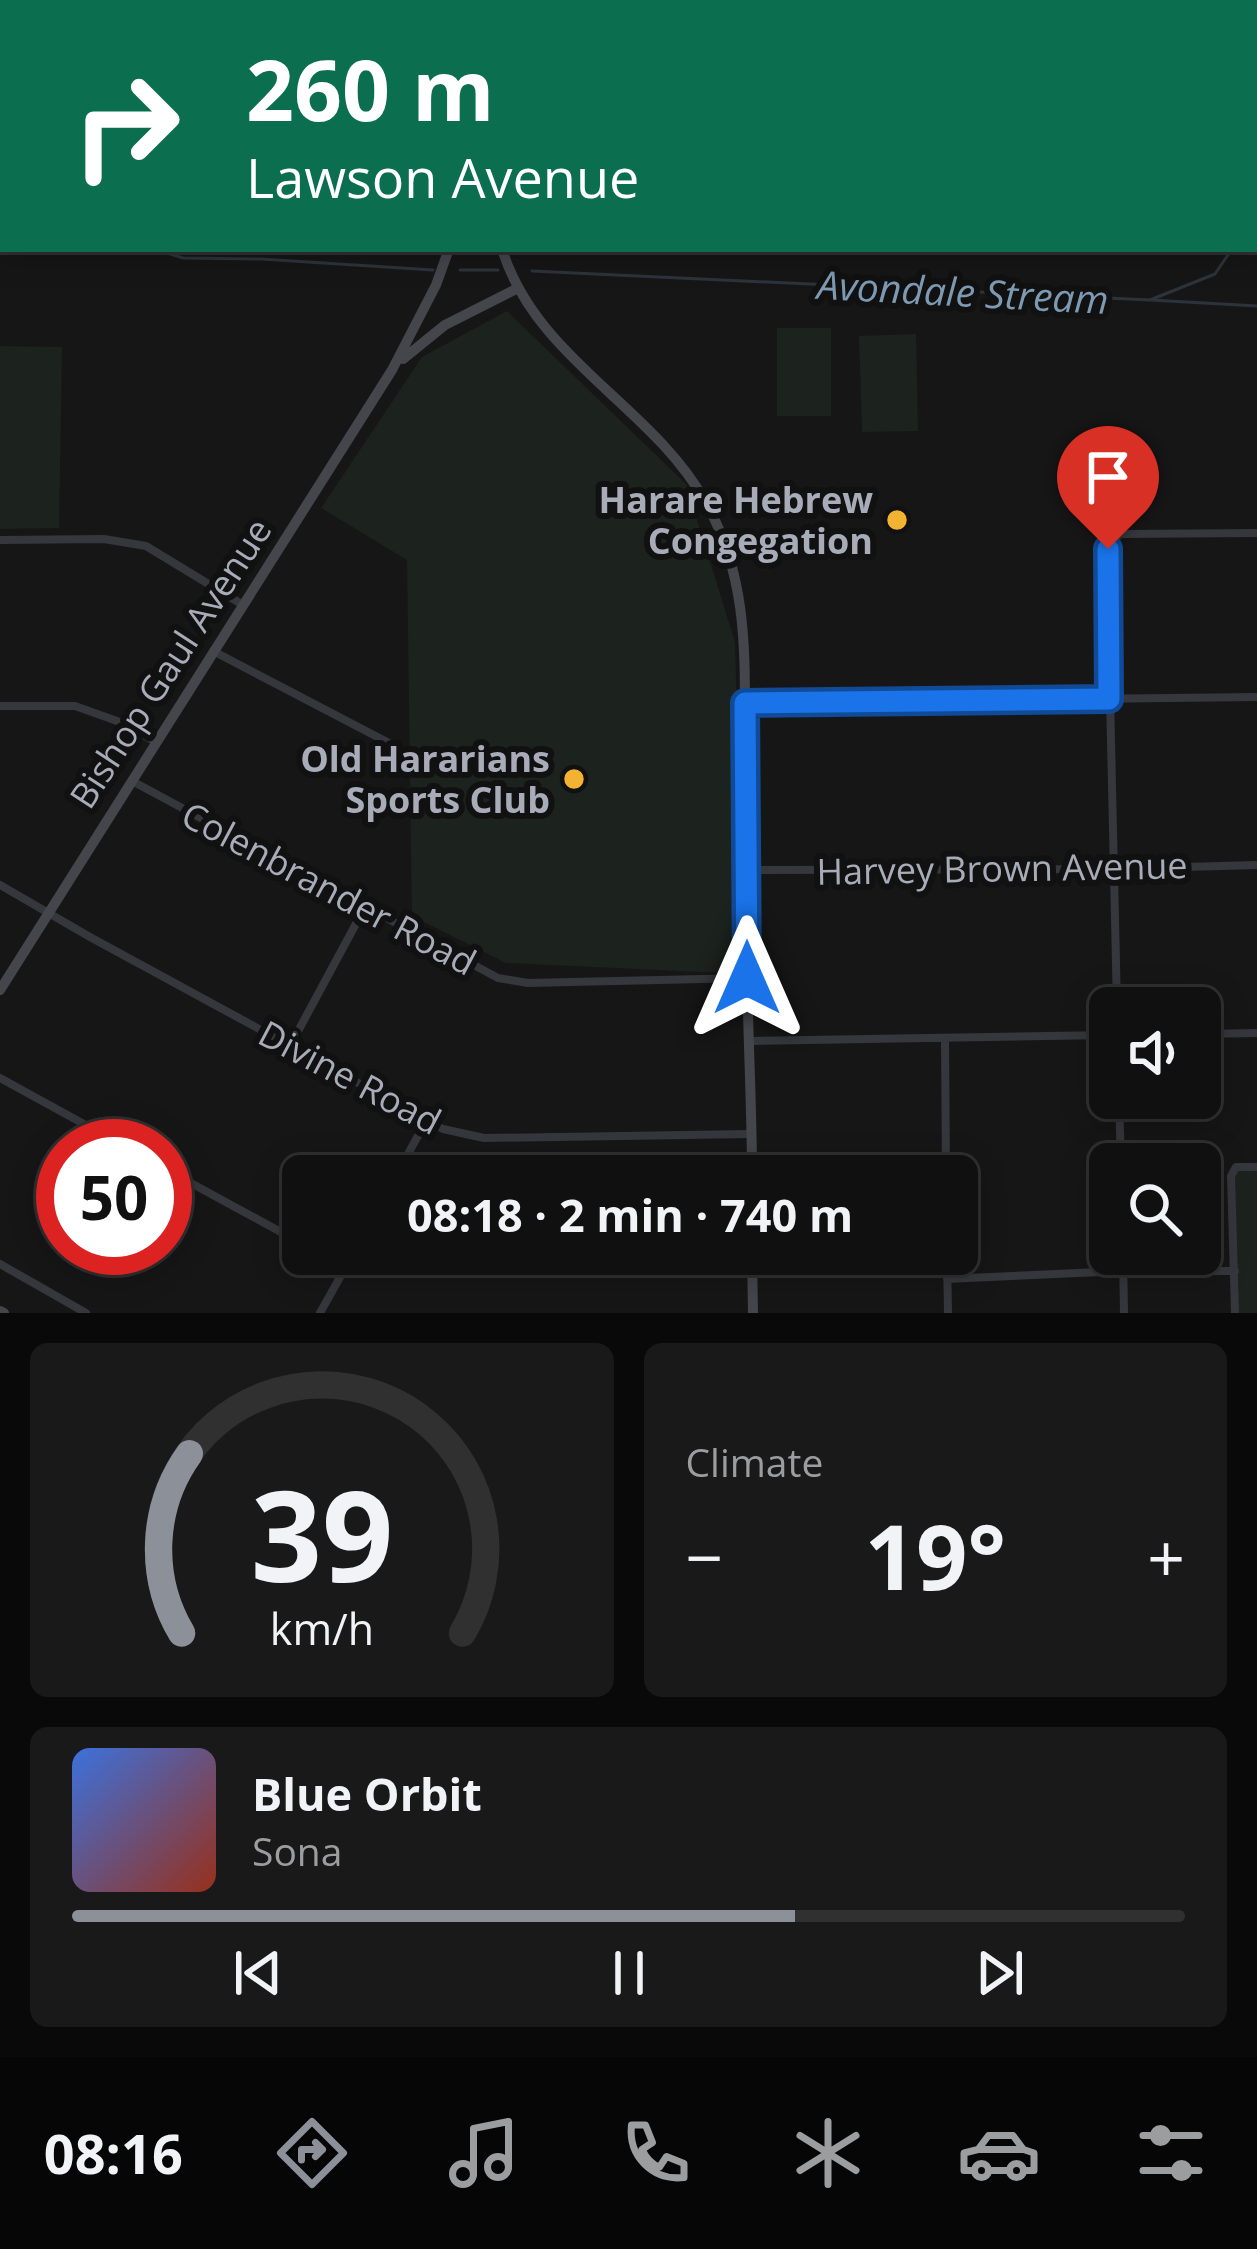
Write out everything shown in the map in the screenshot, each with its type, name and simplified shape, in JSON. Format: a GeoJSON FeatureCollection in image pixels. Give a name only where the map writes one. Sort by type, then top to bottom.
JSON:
{"type":"FeatureCollection","features":[{"type":"Feature","properties":{"kind":"main road"},"geometry":{"type":"LineString","coordinates":[[392,370],[448,252]]}},
{"type":"Feature","properties":{"kind":"main road"},"geometry":{"type":"LineString","coordinates":[[503,252],[518,288],[561,348],[679,462],[708,506],[733,569],[743,615],[752,1155]]}},
{"type":"Feature","properties":{"kind":"main road"},"geometry":{"type":"LineString","coordinates":[[392,370],[432,333],[518,288]]}},
{"type":"Feature","properties":{"kind":"main road","name":"Bishop Gaul Avenue"},"geometry":{"type":"LineString","coordinates":[[0,990],[392,370]]}},
{"type":"Feature","properties":{"kind":"main road"},"geometry":{"type":"LineString","coordinates":[[752,1275],[752,1313]]}},
{"type":"Feature","properties":{"kind":"street"},"geometry":{"type":"LineString","coordinates":[[1116,987],[1108,549],[1121,534],[1257,532]]}},
{"type":"Feature","properties":{"kind":"street"},"geometry":{"type":"LineString","coordinates":[[0,540],[104,538],[146,546],[243,604]]}},
{"type":"Feature","properties":{"kind":"street"},"geometry":{"type":"LineString","coordinates":[[213,651],[389,743]]}},
{"type":"Feature","properties":{"kind":"street"},"geometry":{"type":"LineString","coordinates":[[745,703],[1257,697]]}},
{"type":"Feature","properties":{"kind":"street"},"geometry":{"type":"LineString","coordinates":[[0,706],[75,706],[156,742]]}},
{"type":"Feature","properties":{"kind":"street","name":"Colenbrander Road"},"geometry":{"type":"LineString","coordinates":[[131,780],[481,970],[513,982],[747,978]]}},
{"type":"Feature","properties":{"kind":"street","name":"Harvey Brown Avenue"},"geometry":{"type":"LineString","coordinates":[[747,870],[1257,865]]}},
{"type":"Feature","properties":{"kind":"street","name":"Divine Road"},"geometry":{"type":"LineString","coordinates":[[0,886],[426,1120],[458,1133],[484,1138],[752,1134]]}},
{"type":"Feature","properties":{"kind":"street"},"geometry":{"type":"LineString","coordinates":[[290,1046],[365,907]]}},
{"type":"Feature","properties":{"kind":"street"},"geometry":{"type":"LineString","coordinates":[[1221,1034],[1257,1033]]}},
{"type":"Feature","properties":{"kind":"street"},"geometry":{"type":"LineString","coordinates":[[749,1041],[1089,1035]]}},
{"type":"Feature","properties":{"kind":"street"},"geometry":{"type":"LineString","coordinates":[[945,1038],[946,1155]]}},
{"type":"Feature","properties":{"kind":"street"},"geometry":{"type":"LineString","coordinates":[[0,1078],[75,1119]]}},
{"type":"Feature","properties":{"kind":"street"},"geometry":{"type":"LineString","coordinates":[[407,1155],[426,1120]]}},
{"type":"Feature","properties":{"kind":"street"},"geometry":{"type":"LineString","coordinates":[[1235,1313],[1231,1176],[1236,1167],[1257,1167]]}},
{"type":"Feature","properties":{"kind":"street"},"geometry":{"type":"LineString","coordinates":[[192,1183],[282,1232]]}},
{"type":"Feature","properties":{"kind":"street"},"geometry":{"type":"LineString","coordinates":[[0,1264],[86,1313]]}},
{"type":"Feature","properties":{"kind":"street"},"geometry":{"type":"LineString","coordinates":[[1221,1271],[1235,1271]]}},
{"type":"Feature","properties":{"kind":"street"},"geometry":{"type":"LineString","coordinates":[[947,1279],[1089,1273]]}},
{"type":"Feature","properties":{"kind":"street"},"geometry":{"type":"LineString","coordinates":[[320,1313],[342,1275]]}},
{"type":"Feature","properties":{"kind":"street"},"geometry":{"type":"LineString","coordinates":[[947,1275],[948,1313]]}},
{"type":"Feature","properties":{"kind":"street"},"geometry":{"type":"LineString","coordinates":[[1123,1275],[1124,1313]]}},
{"type":"Feature","properties":{"kind":"shaded area","name":"Old Hararians Sports Club"},"geometry":{"type":"Polygon","coordinates":[[[507,311],[686,484],[735,642],[744,974],[506,963],[412,916],[407,560],[321,508],[422,357],[507,311]]]}},
{"type":"Feature","properties":{"kind":"shaded area"},"geometry":{"type":"Polygon","coordinates":[[[777,328],[831,328],[831,416],[777,416],[777,328]]]}},
{"type":"Feature","properties":{"kind":"shaded area"},"geometry":{"type":"Polygon","coordinates":[[[916,334],[918,431],[862,432],[859,336],[916,334]]]}},
{"type":"Feature","properties":{"kind":"shaded area"},"geometry":{"type":"Polygon","coordinates":[[[0,346],[62,347],[59,528],[0,529],[0,346]]]}},
{"type":"Feature","properties":{"kind":"shaded area"},"geometry":{"type":"Polygon","coordinates":[[[1233,1169],[1257,1170],[1257,1313],[1236,1313],[1233,1169]]]}},
{"type":"Feature","properties":{"kind":"waterway","name":"Avondale Stream"},"geometry":{"type":"LineString","coordinates":[[164,252],[183,258],[433,270]]}},
{"type":"Feature","properties":{"kind":"waterway","name":"Avondale Stream"},"geometry":{"type":"LineString","coordinates":[[532,271],[1150,300],[1215,274],[1230,252]]}},
{"type":"Feature","properties":{"kind":"waterway","name":"Avondale Stream"},"geometry":{"type":"LineString","coordinates":[[460,270],[498,270]]}},
{"type":"Feature","properties":{"kind":"waterway"},"geometry":{"type":"LineString","coordinates":[[1151,300],[1257,306]]}},
{"type":"Feature","properties":{"kind":"place","name":"Harare Hebrew Congegation"},"geometry":{"type":"Point","coordinates":[897,520]}},
{"type":"Feature","properties":{"kind":"place","name":"Old Hararians Sports Club"},"geometry":{"type":"Point","coordinates":[574,779]}},
{"type":"Feature","properties":{"kind":"route"},"geometry":{"type":"LineString","coordinates":[[747,978],[745,703],[1109,699],[1108,549]]}}]}
